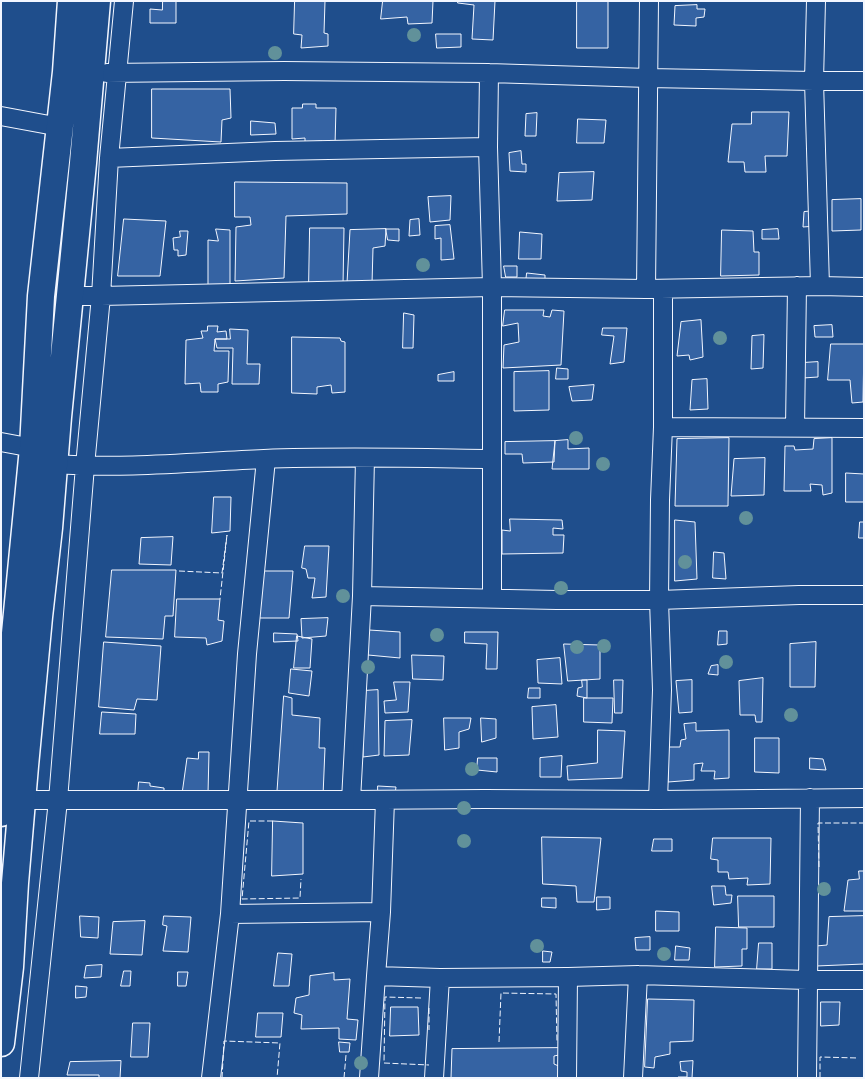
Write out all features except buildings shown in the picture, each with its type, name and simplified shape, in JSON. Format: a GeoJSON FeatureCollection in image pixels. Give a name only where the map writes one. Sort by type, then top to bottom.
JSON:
{"type":"FeatureCollection","features":[{"type":"Feature","properties":{"kind":"main road"},"geometry":{"type":"LineString","coordinates":[[1,1043],[10,967],[15,883],[7,800],[9,616],[33,448],[41,296],[66,72],[71,1]]}},
{"type":"Feature","properties":{"kind":"main road"},"geometry":{"type":"LineString","coordinates":[[7,800],[38,626],[55,464],[96,1]]}},
{"type":"Feature","properties":{"kind":"street"},"geometry":{"type":"LineString","coordinates":[[29,1078],[58,800],[101,296],[109,158],[124,1]]}},
{"type":"Feature","properties":{"kind":"street"},"geometry":{"type":"LineString","coordinates":[[646,289],[648,1]]}},
{"type":"Feature","properties":{"kind":"street"},"geometry":{"type":"LineString","coordinates":[[816,1],[814,81],[820,286]]}},
{"type":"Feature","properties":{"kind":"street"},"geometry":{"type":"LineString","coordinates":[[90,72],[489,73],[648,78],[864,81]]}},
{"type":"Feature","properties":{"kind":"street"},"geometry":{"type":"LineString","coordinates":[[489,73],[488,147],[492,287],[492,598]]}},
{"type":"Feature","properties":{"kind":"street"},"geometry":{"type":"LineString","coordinates":[[1,116],[60,127]]}},
{"type":"Feature","properties":{"kind":"street"},"geometry":{"type":"LineString","coordinates":[[109,158],[274,150],[488,147]]}},
{"type":"Feature","properties":{"kind":"street"},"geometry":{"type":"LineString","coordinates":[[70,296],[492,287],[646,289],[797,286],[864,287]]}},
{"type":"Feature","properties":{"kind":"street"},"geometry":{"type":"LineString","coordinates":[[795,427],[797,286]]}},
{"type":"Feature","properties":{"kind":"street"},"geometry":{"type":"LineString","coordinates":[[658,800],[662,690],[659,600],[664,289]]}},
{"type":"Feature","properties":{"kind":"street"},"geometry":{"type":"LineString","coordinates":[[663,427],[864,428]]}},
{"type":"Feature","properties":{"kind":"street"},"geometry":{"type":"LineString","coordinates":[[1,442],[33,448]]}},
{"type":"Feature","properties":{"kind":"street"},"geometry":{"type":"LineString","coordinates":[[351,800],[362,596],[365,458]]}},
{"type":"Feature","properties":{"kind":"street"},"geometry":{"type":"LineString","coordinates":[[55,464],[85,466],[266,459],[492,459]]}},
{"type":"Feature","properties":{"kind":"street"},"geometry":{"type":"LineString","coordinates":[[211,1078],[230,914],[247,654],[266,459]]}},
{"type":"Feature","properties":{"kind":"street"},"geometry":{"type":"LineString","coordinates":[[362,596],[659,600],[798,595],[864,595]]}},
{"type":"Feature","properties":{"kind":"street"},"geometry":{"type":"LineString","coordinates":[[807,1078],[810,798]]}},
{"type":"Feature","properties":{"kind":"street"},"geometry":{"type":"LineString","coordinates":[[7,800],[658,800],[864,798]]}},
{"type":"Feature","properties":{"kind":"street"},"geometry":{"type":"LineString","coordinates":[[369,1078],[381,912],[385,800]]}},
{"type":"Feature","properties":{"kind":"street"},"geometry":{"type":"LineString","coordinates":[[230,914],[381,912]]}},
{"type":"Feature","properties":{"kind":"street"},"geometry":{"type":"LineString","coordinates":[[633,1078],[638,975]]}},
{"type":"Feature","properties":{"kind":"street"},"geometry":{"type":"LineString","coordinates":[[376,976],[440,978],[638,975],[864,980]]}},
{"type":"Feature","properties":{"kind":"street"},"geometry":{"type":"LineString","coordinates":[[567,1078],[568,977]]}},
{"type":"Feature","properties":{"kind":"street"},"geometry":{"type":"LineString","coordinates":[[434,1078],[440,978]]}},
{"type":"Feature","properties":{"kind":"fence"},"geometry":{"type":"LineString","coordinates":[[179,571],[222,573],[227,535],[220,599]]}},
{"type":"Feature","properties":{"kind":"fence"},"geometry":{"type":"LineString","coordinates":[[273,821],[249,821],[242,899],[300,898],[301,879]]}},
{"type":"Feature","properties":{"kind":"fence"},"geometry":{"type":"LineString","coordinates":[[819,867],[818,823],[864,823]]}},
{"type":"Feature","properties":{"kind":"fence"},"geometry":{"type":"LineString","coordinates":[[499,1042],[501,993],[556,994],[557,1043]]}},
{"type":"Feature","properties":{"kind":"fence"},"geometry":{"type":"LineString","coordinates":[[421,998],[385,997],[384,1063],[429,1065]]}},
{"type":"Feature","properties":{"kind":"fence"},"geometry":{"type":"LineString","coordinates":[[429,1008],[429,1030]]}},
{"type":"Feature","properties":{"kind":"fence"},"geometry":{"type":"LineString","coordinates":[[222,1078],[224,1041],[280,1043],[277,1078]]}},
{"type":"Feature","properties":{"kind":"fence"},"geometry":{"type":"LineString","coordinates":[[344,1078],[346,1055]]}},
{"type":"Feature","properties":{"kind":"fence"},"geometry":{"type":"LineString","coordinates":[[820,1078],[820,1057],[858,1058]]}}]}
